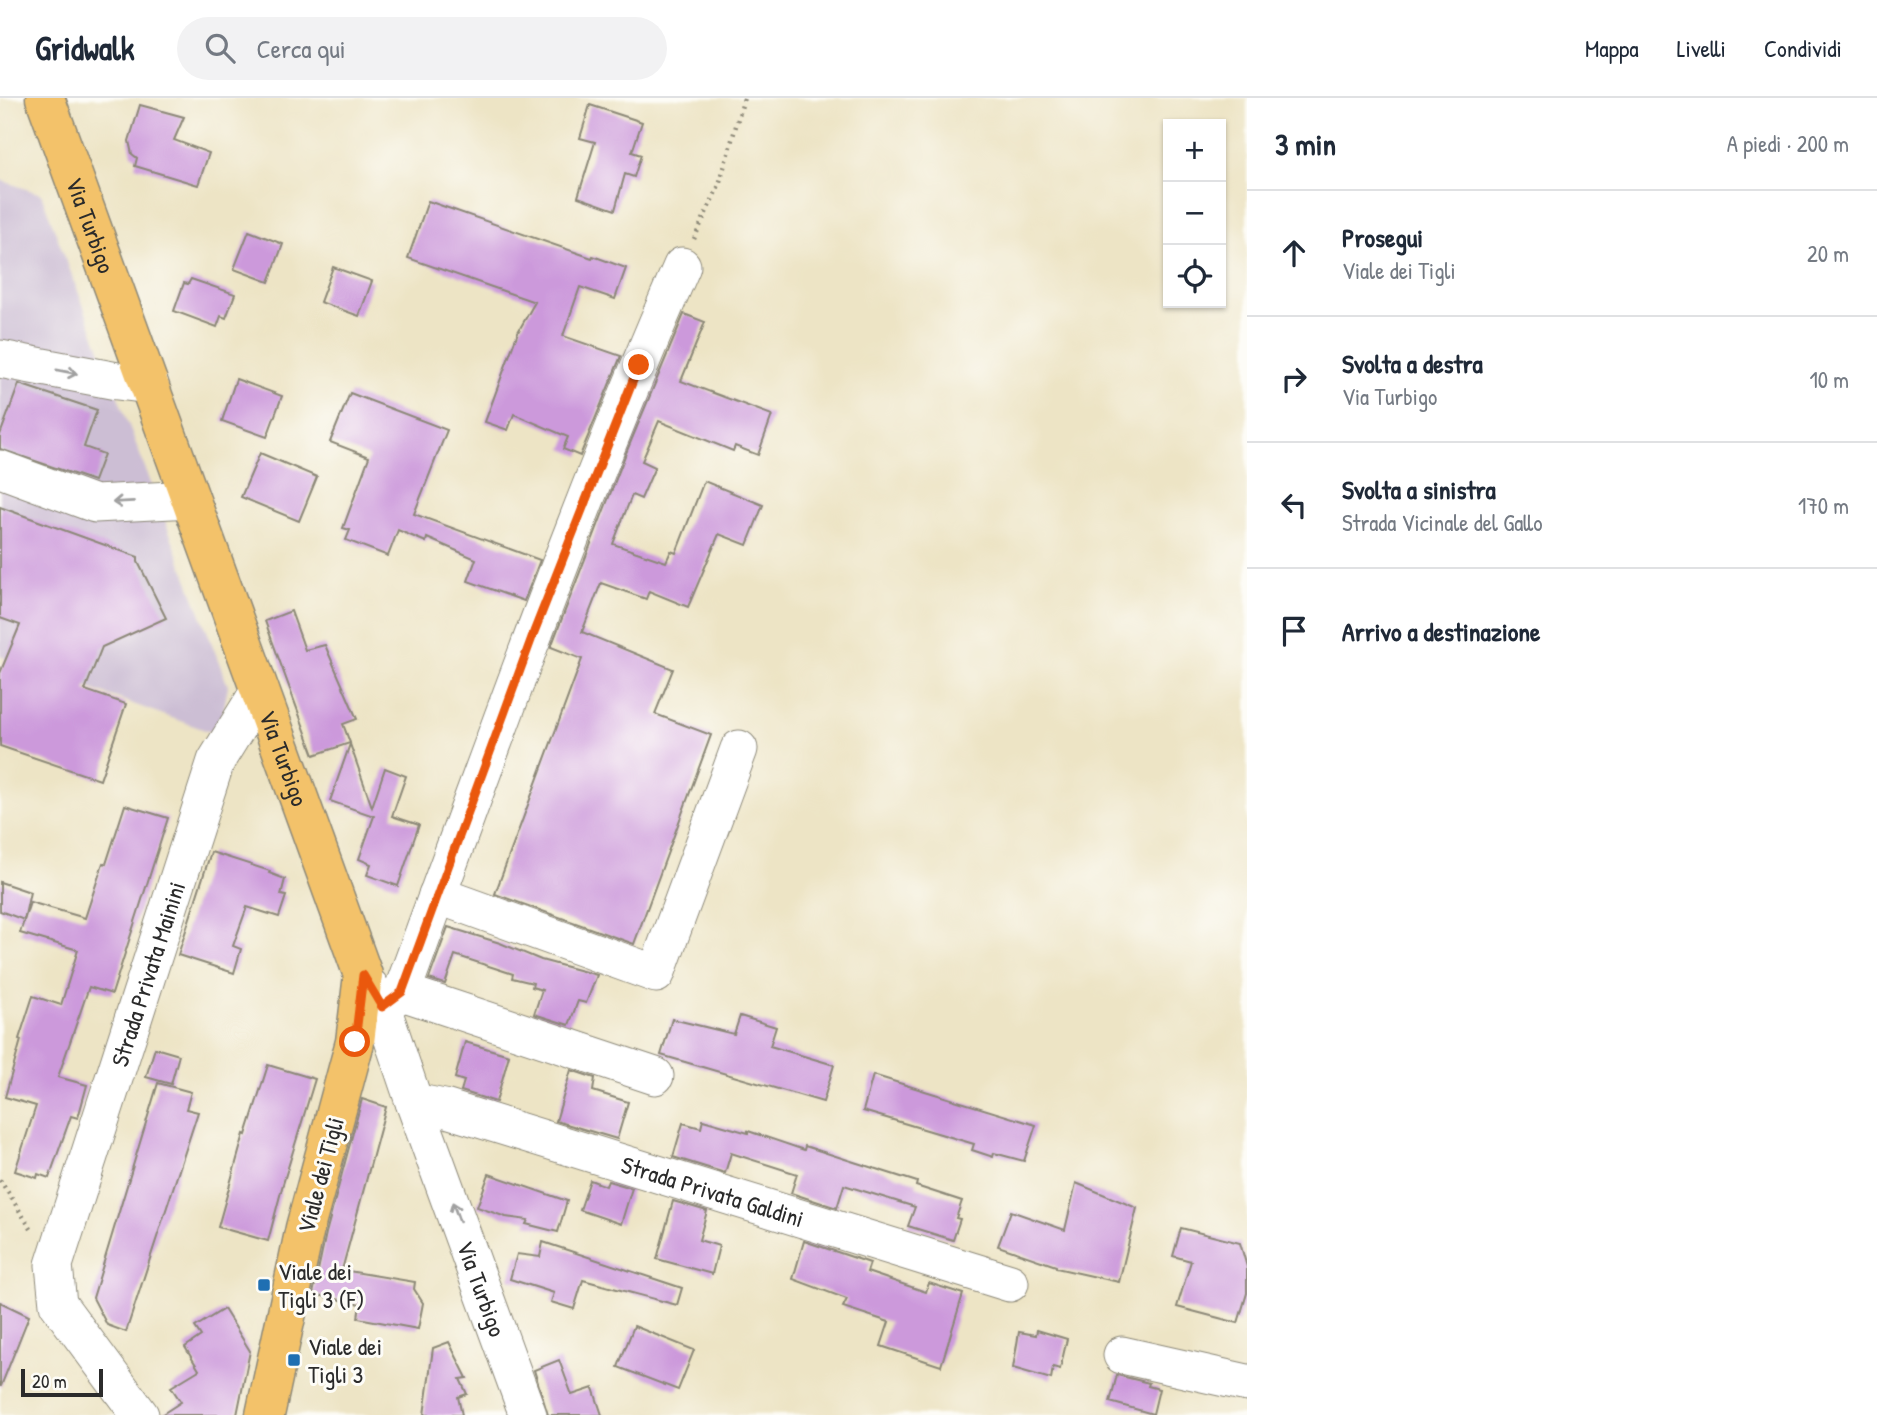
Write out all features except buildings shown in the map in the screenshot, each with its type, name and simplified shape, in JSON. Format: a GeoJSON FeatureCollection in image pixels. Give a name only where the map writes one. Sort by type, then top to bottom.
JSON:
{"type":"FeatureCollection","features":[{"type":"Feature","properties":{"kind":"main road","name":"Via Turbigo"},"geometry":{"type":"LineString","coordinates":[[46,98],[363,975]]}},
{"type":"Feature","properties":{"kind":"main road","name":"Viale dei Tigli"},"geometry":{"type":"LineString","coordinates":[[265,1415],[305,1228],[355,1042],[363,975]]}},
{"type":"Feature","properties":{"kind":"street"},"geometry":{"type":"LineString","coordinates":[[655,1076],[392,1000],[437,895],[539,620],[639,365],[682,266]]}},
{"type":"Feature","properties":{"kind":"street"},"geometry":{"type":"LineString","coordinates":[[0,359],[150,385]]}},
{"type":"Feature","properties":{"kind":"street"},"geometry":{"type":"LineString","coordinates":[[0,469],[95,504],[191,499]]}},
{"type":"Feature","properties":{"kind":"street","name":"Strada Privata Mainini"},"geometry":{"type":"LineString","coordinates":[[54,1265],[216,761],[260,690]]}},
{"type":"Feature","properties":{"kind":"street"},"geometry":{"type":"LineString","coordinates":[[437,895],[656,974],[739,749]]}},
{"type":"Feature","properties":{"kind":"street","name":"Via Turbigo"},"geometry":{"type":"LineString","coordinates":[[363,975],[392,1000],[414,1102],[528,1415]]}},
{"type":"Feature","properties":{"kind":"street","name":"Strada Privata Galdini"},"geometry":{"type":"LineString","coordinates":[[414,1102],[444,1108],[1010,1283]]}},
{"type":"Feature","properties":{"kind":"street"},"geometry":{"type":"LineString","coordinates":[[54,1265],[58,1304],[140,1415]]}},
{"type":"Feature","properties":{"kind":"street"},"geometry":{"type":"LineString","coordinates":[[1122,1354],[1247,1383]]}},
{"type":"Feature","properties":{"kind":"path"},"geometry":{"type":"LineString","coordinates":[[682,266],[719,186],[744,98]]}},
{"type":"Feature","properties":{"kind":"path"},"geometry":{"type":"LineString","coordinates":[[0,1180],[54,1265]]}},
{"type":"Feature","properties":{"kind":"shaded area"},"geometry":{"type":"Polygon","coordinates":[[[0,180],[41,194],[228,686],[219,735],[0,656],[0,180]]]}},
{"type":"Feature","properties":{"kind":"place","name":"Viale dei Tigli 3 (F)"},"geometry":{"type":"Point","coordinates":[264,1285]}},
{"type":"Feature","properties":{"kind":"place","name":"Viale dei Tigli 3"},"geometry":{"type":"Point","coordinates":[294,1360]}},
{"type":"Feature","properties":{"kind":"route"},"geometry":{"type":"LineString","coordinates":[[355,1042],[363,975],[382,1007],[402,992],[534,632],[639,365]]}}]}
